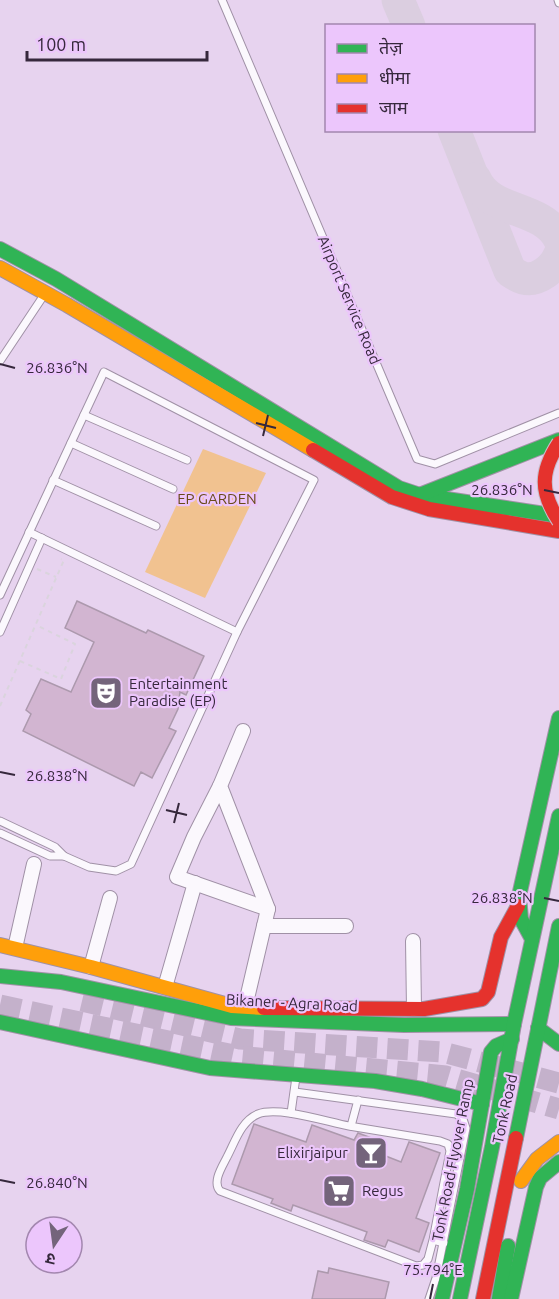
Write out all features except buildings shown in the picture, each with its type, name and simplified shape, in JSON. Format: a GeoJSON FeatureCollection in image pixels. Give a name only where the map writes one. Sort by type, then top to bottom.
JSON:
{"type":"FeatureCollection","features":[{"type":"Feature","properties":{"kind":"main road"},"geometry":{"type":"LineString","coordinates":[[0,249],[56,279],[399,488],[420,495],[559,516]]}},
{"type":"Feature","properties":{"kind":"main road"},"geometry":{"type":"LineString","coordinates":[[0,268],[45,292],[392,497],[429,509],[559,531]]}},
{"type":"Feature","properties":{"kind":"main road"},"geometry":{"type":"LineString","coordinates":[[420,495],[559,442]]}},
{"type":"Feature","properties":{"kind":"main road"},"geometry":{"type":"LineString","coordinates":[[559,442],[549,459],[544,486],[545,498],[559,521]]}},
{"type":"Feature","properties":{"kind":"main road"},"geometry":{"type":"LineString","coordinates":[[532,939],[521,923],[518,906],[559,718]]}},
{"type":"Feature","properties":{"kind":"main road","name":"Tonk Road"},"geometry":{"type":"LineString","coordinates":[[460,1299],[492,1147],[514,1024],[559,816]]}},
{"type":"Feature","properties":{"kind":"main road"},"geometry":{"type":"LineString","coordinates":[[0,945],[91,967],[232,1006],[287,1009],[414,1009],[482,999],[488,992],[500,937],[506,923],[518,906]]}},
{"type":"Feature","properties":{"kind":"main road","name":"Tonk Road"},"geometry":{"type":"LineString","coordinates":[[483,1299],[559,926]]}},
{"type":"Feature","properties":{"kind":"main road"},"geometry":{"type":"LineString","coordinates":[[0,978],[72,998]]}},
{"type":"Feature","properties":{"kind":"main road","name":"Bikaner - Agra Road"},"geometry":{"type":"LineString","coordinates":[[0,978],[61,982],[231,1018],[404,1025],[514,1024]]}},
{"type":"Feature","properties":{"kind":"main road"},"geometry":{"type":"LineString","coordinates":[[0,1022],[210,1068],[375,1081],[422,1089],[482,1104]]}},
{"type":"Feature","properties":{"kind":"main road"},"geometry":{"type":"LineString","coordinates":[[538,1028],[559,1044]]}},
{"type":"Feature","properties":{"kind":"main road","name":"Tonk Road Flyover Ramp"},"geometry":{"type":"LineString","coordinates":[[442,1299],[467,1189],[491,1052],[496,1046],[512,1039]]}},
{"type":"Feature","properties":{"kind":"main road"},"geometry":{"type":"LineString","coordinates":[[517,1202],[544,1070],[543,1063],[535,1049]]}},
{"type":"Feature","properties":{"kind":"main road"},"geometry":{"type":"LineString","coordinates":[[521,1181],[528,1167],[542,1152],[559,1142]]}},
{"type":"Feature","properties":{"kind":"main road"},"geometry":{"type":"LineString","coordinates":[[511,1299],[536,1187],[540,1178],[559,1162]]}},
{"type":"Feature","properties":{"kind":"main road"},"geometry":{"type":"LineString","coordinates":[[499,1299],[511,1234]]}},
{"type":"Feature","properties":{"kind":"street"},"geometry":{"type":"LineString","coordinates":[[243,731],[177,877],[268,909]]}},
{"type":"Feature","properties":{"kind":"street"},"geometry":{"type":"LineString","coordinates":[[220,786],[268,909],[245,1007]]}},
{"type":"Feature","properties":{"kind":"street"},"geometry":{"type":"LineString","coordinates":[[15,948],[34,864]]}},
{"type":"Feature","properties":{"kind":"street"},"geometry":{"type":"LineString","coordinates":[[165,987],[195,884]]}},
{"type":"Feature","properties":{"kind":"street"},"geometry":{"type":"LineString","coordinates":[[91,967],[110,898]]}},
{"type":"Feature","properties":{"kind":"street"},"geometry":{"type":"LineString","coordinates":[[264,926],[346,926]]}},
{"type":"Feature","properties":{"kind":"street"},"geometry":{"type":"LineString","coordinates":[[413,941],[414,1009]]}},
{"type":"Feature","properties":{"kind":"lane","name":"Airport Service Road"},"geometry":{"type":"LineString","coordinates":[[222,0],[417,459],[435,464],[559,413]]}},
{"type":"Feature","properties":{"kind":"lane"},"geometry":{"type":"LineString","coordinates":[[0,361],[45,292]]}},
{"type":"Feature","properties":{"kind":"lane"},"geometry":{"type":"LineString","coordinates":[[0,595],[104,372],[314,480],[237,632],[131,864],[116,872],[88,867],[64,856],[55,847],[0,822]]}},
{"type":"Feature","properties":{"kind":"lane"},"geometry":{"type":"LineString","coordinates":[[84,415],[187,460]]}},
{"type":"Feature","properties":{"kind":"lane"},"geometry":{"type":"LineString","coordinates":[[70,443],[173,489]]}},
{"type":"Feature","properties":{"kind":"lane"},"geometry":{"type":"LineString","coordinates":[[53,480],[156,526]]}},
{"type":"Feature","properties":{"kind":"lane"},"geometry":{"type":"LineString","coordinates":[[29,532],[237,632]]}},
{"type":"Feature","properties":{"kind":"lane"},"geometry":{"type":"LineString","coordinates":[[0,632],[42,538]]}},
{"type":"Feature","properties":{"kind":"lane"},"geometry":{"type":"LineString","coordinates":[[0,833],[50,856],[64,856]]}},
{"type":"Feature","properties":{"kind":"lane"},"geometry":{"type":"LineString","coordinates":[[291,1113],[296,1076]]}},
{"type":"Feature","properties":{"kind":"lane"},"geometry":{"type":"LineString","coordinates":[[295,1092],[456,1114],[464,1119],[466,1128],[444,1243],[429,1299]]}},
{"type":"Feature","properties":{"kind":"lane"},"geometry":{"type":"LineString","coordinates":[[351,1126],[358,1100]]}},
{"type":"Feature","properties":{"kind":"lane"},"geometry":{"type":"LineString","coordinates":[[291,1113],[351,1126],[448,1144],[450,1151],[433,1240],[428,1259],[423,1265],[416,1266],[220,1191],[216,1187],[223,1165],[245,1122],[257,1114],[291,1113]]}},
{"type":"Feature","properties":{"kind":"lane"},"geometry":{"type":"LineString","coordinates":[[439,1209],[449,1211]]}},
{"type":"Feature","properties":{"kind":"lane"},"geometry":{"type":"LineString","coordinates":[[433,1240],[444,1243]]}},
{"type":"Feature","properties":{"kind":"path"},"geometry":{"type":"LineString","coordinates":[[0,706],[64,560],[38,548]]}},
{"type":"Feature","properties":{"kind":"path"},"geometry":{"type":"LineString","coordinates":[[30,565],[56,577]]}},
{"type":"Feature","properties":{"kind":"path"},"geometry":{"type":"LineString","coordinates":[[20,661],[61,679],[75,644],[35,625]]}},
{"type":"Feature","properties":{"kind":"green space","name":"EP GARDEN"},"geometry":{"type":"Polygon","coordinates":[[[203,449],[266,473],[205,598],[145,572],[203,449]]]}},
{"type":"Feature","properties":{"kind":"taxiway"},"geometry":{"type":"LineString","coordinates":[[398,0],[408,24]]}},
{"type":"Feature","properties":{"kind":"taxiway"},"geometry":{"type":"LineString","coordinates":[[455,132],[510,271],[523,278],[534,278],[549,269],[559,256]]}},
{"type":"Feature","properties":{"kind":"taxiway"},"geometry":{"type":"LineString","coordinates":[[475,179],[482,190],[492,198],[540,220],[551,227],[559,238]]}},
{"type":"Feature","properties":{"kind":"tunnel"},"geometry":{"type":"LineString","coordinates":[[82,1001],[240,1039],[443,1052],[559,1083]]}},
{"type":"Feature","properties":{"kind":"tunnel"},"geometry":{"type":"LineString","coordinates":[[0,1005],[238,1056],[446,1076],[559,1109]]}},
{"type":"Feature","properties":{"kind":"traffic: fast"},"geometry":{"type":"LineString","coordinates":[[0,249],[56,279],[399,488],[420,495],[559,516]]}},
{"type":"Feature","properties":{"kind":"traffic: fast"},"geometry":{"type":"LineString","coordinates":[[422,494],[559,440]]}},
{"type":"Feature","properties":{"kind":"traffic: fast"},"geometry":{"type":"LineString","coordinates":[[532,939],[521,919],[519,896],[559,718]]}},
{"type":"Feature","properties":{"kind":"traffic: fast"},"geometry":{"type":"LineString","coordinates":[[460,1299],[492,1147],[514,1024],[559,816]]}},
{"type":"Feature","properties":{"kind":"traffic: fast"},"geometry":{"type":"LineString","coordinates":[[516,1138],[559,926]]}},
{"type":"Feature","properties":{"kind":"traffic: fast"},"geometry":{"type":"LineString","coordinates":[[0,976],[61,982],[231,1018],[404,1025],[514,1024]]}},
{"type":"Feature","properties":{"kind":"traffic: fast"},"geometry":{"type":"LineString","coordinates":[[0,1022],[210,1068],[375,1081],[422,1089],[482,1104]]}},
{"type":"Feature","properties":{"kind":"traffic: fast"},"geometry":{"type":"LineString","coordinates":[[538,1028],[559,1044]]}},
{"type":"Feature","properties":{"kind":"traffic: fast"},"geometry":{"type":"LineString","coordinates":[[442,1299],[467,1189],[491,1052],[496,1046],[512,1039]]}},
{"type":"Feature","properties":{"kind":"traffic: fast"},"geometry":{"type":"LineString","coordinates":[[511,1299],[536,1187],[540,1178],[559,1162]]}},
{"type":"Feature","properties":{"kind":"traffic: fast"},"geometry":{"type":"LineString","coordinates":[[499,1299],[508,1246]]}},
{"type":"Feature","properties":{"kind":"traffic: slow"},"geometry":{"type":"LineString","coordinates":[[0,268],[313,450]]}},
{"type":"Feature","properties":{"kind":"traffic: slow"},"geometry":{"type":"LineString","coordinates":[[0,945],[91,967],[232,1006],[264,1008]]}},
{"type":"Feature","properties":{"kind":"traffic: slow"},"geometry":{"type":"LineString","coordinates":[[521,1181],[537,1159],[559,1142]]}},
{"type":"Feature","properties":{"kind":"traffic: jam"},"geometry":{"type":"LineString","coordinates":[[559,443],[548,463],[545,482],[548,501],[559,521]]}},
{"type":"Feature","properties":{"kind":"traffic: jam"},"geometry":{"type":"LineString","coordinates":[[313,450],[392,497],[429,509],[559,531]]}},
{"type":"Feature","properties":{"kind":"traffic: jam"},"geometry":{"type":"LineString","coordinates":[[264,1008],[424,1009],[482,999],[488,992],[501,937],[518,906]]}},
{"type":"Feature","properties":{"kind":"traffic: jam"},"geometry":{"type":"LineString","coordinates":[[483,1299],[516,1138]]}},
{"type":"Feature","properties":{"kind":"place","name":"Entertainment Paradise (EP)"},"geometry":{"type":"Point","coordinates":[106,693]}},
{"type":"Feature","properties":{"kind":"place","name":"Elixirjaipur"},"geometry":{"type":"Point","coordinates":[371,1153]}},
{"type":"Feature","properties":{"kind":"place","name":"Regus"},"geometry":{"type":"Point","coordinates":[339,1191]}}]}
